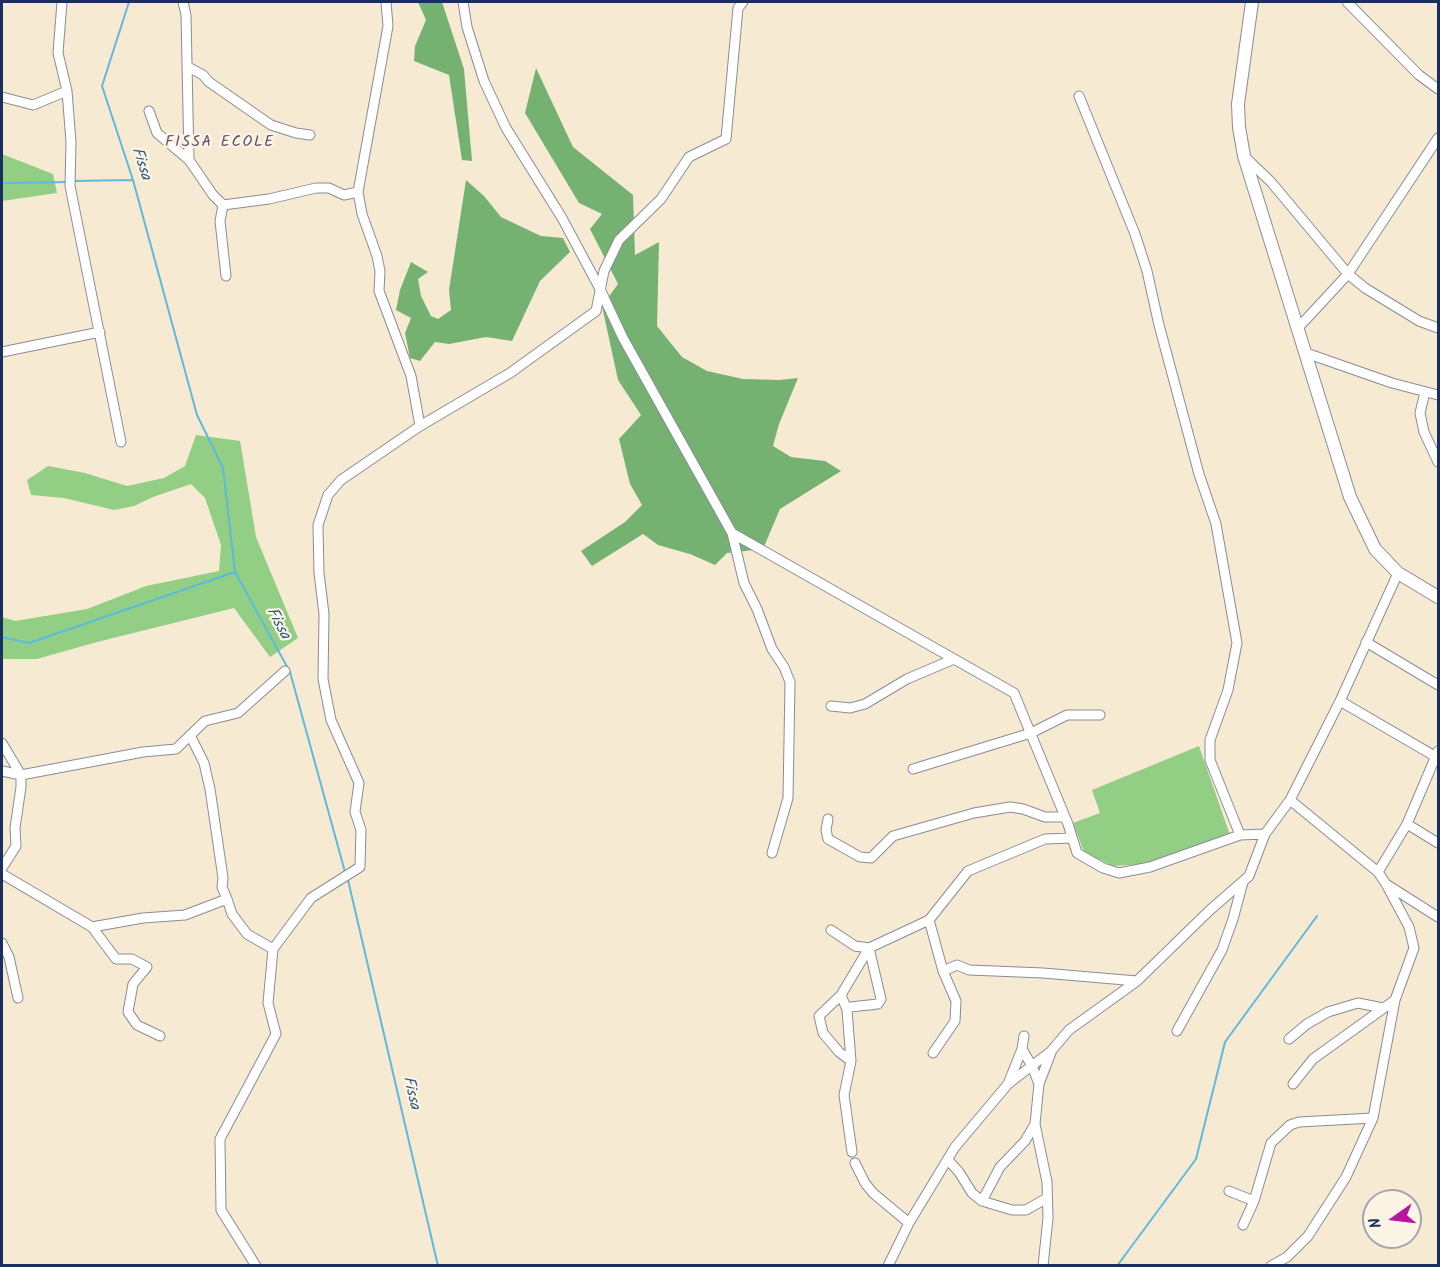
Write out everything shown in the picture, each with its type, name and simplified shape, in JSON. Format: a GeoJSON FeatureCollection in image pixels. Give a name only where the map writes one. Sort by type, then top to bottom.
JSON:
{"type":"FeatureCollection","features":[{"type":"Feature","properties":{"kind":"main road"},"geometry":{"type":"LineString","coordinates":[[1252,2],[1238,104],[1239,127],[1245,156],[1350,497],[1375,549],[1398,573],[1438,597]]}},
{"type":"Feature","properties":{"kind":"street"},"geometry":{"type":"LineString","coordinates":[[62,2],[58,52],[67,91],[71,142],[70,186],[121,442]]}},
{"type":"Feature","properties":{"kind":"street"},"geometry":{"type":"LineString","coordinates":[[183,2],[186,15],[188,67],[189,160]]}},
{"type":"Feature","properties":{"kind":"street"},"geometry":{"type":"LineString","coordinates":[[386,2],[387,26],[358,192],[362,214],[377,256],[380,271],[379,291],[411,376],[420,426]]}},
{"type":"Feature","properties":{"kind":"street"},"geometry":{"type":"LineString","coordinates":[[463,2],[467,27],[492,100],[506,128],[562,218],[623,338],[732,533],[744,583],[757,609],[772,649],[784,667],[790,682],[788,798],[772,853]]}},
{"type":"Feature","properties":{"kind":"street"},"geometry":{"type":"LineString","coordinates":[[256,1266],[221,1210],[219,1139],[276,1034],[268,1003],[273,949],[311,898],[360,867],[361,830],[355,812],[359,783],[331,720],[323,679],[324,614],[319,573],[318,525],[328,495],[341,480],[420,426],[510,373],[596,311],[604,271],[619,240],[661,199],[689,157],[726,139],[738,8],[743,2]]}},
{"type":"Feature","properties":{"kind":"street"},"geometry":{"type":"LineString","coordinates":[[1347,2],[1419,75],[1438,89]]}},
{"type":"Feature","properties":{"kind":"street"},"geometry":{"type":"LineString","coordinates":[[188,67],[271,125],[310,135]]}},
{"type":"Feature","properties":{"kind":"street"},"geometry":{"type":"LineString","coordinates":[[2,97],[33,105],[67,91]]}},
{"type":"Feature","properties":{"kind":"street"},"geometry":{"type":"LineString","coordinates":[[1079,96],[1135,234],[1147,271],[1199,474],[1216,524],[1237,643],[1228,690],[1210,740],[1210,760],[1240,835]]}},
{"type":"Feature","properties":{"kind":"street"},"geometry":{"type":"LineString","coordinates":[[149,111],[157,133],[189,160],[213,195],[223,205]]}},
{"type":"Feature","properties":{"kind":"street"},"geometry":{"type":"LineString","coordinates":[[1298,328],[1348,274],[1438,138]]}},
{"type":"Feature","properties":{"kind":"street"},"geometry":{"type":"LineString","coordinates":[[1245,156],[1271,182],[1348,274],[1365,288],[1419,321],[1438,328]]}},
{"type":"Feature","properties":{"kind":"street"},"geometry":{"type":"LineString","coordinates":[[223,205],[269,199],[316,188],[329,188],[344,195],[358,192]]}},
{"type":"Feature","properties":{"kind":"street"},"geometry":{"type":"LineString","coordinates":[[223,205],[220,221],[226,276]]}},
{"type":"Feature","properties":{"kind":"street"},"geometry":{"type":"LineString","coordinates":[[2,352],[100,332]]}},
{"type":"Feature","properties":{"kind":"street"},"geometry":{"type":"LineString","coordinates":[[1306,353],[1392,383],[1438,395]]}},
{"type":"Feature","properties":{"kind":"street"},"geometry":{"type":"LineString","coordinates":[[1425,392],[1420,413],[1424,432],[1438,462]]}},
{"type":"Feature","properties":{"kind":"street"},"geometry":{"type":"LineString","coordinates":[[732,533],[1014,693],[1065,817],[1077,853],[1103,868],[1119,873],[1150,867],[1240,835],[1265,834]]}},
{"type":"Feature","properties":{"kind":"street"},"geometry":{"type":"LineString","coordinates":[[888,1266],[909,1222],[955,1147],[1008,1084],[1052,1050],[1069,1030],[1137,981],[1210,910],[1249,876],[1265,834],[1290,800],[1340,701],[1398,573]]}},
{"type":"Feature","properties":{"kind":"street"},"geometry":{"type":"LineString","coordinates":[[1366,642],[1438,685]]}},
{"type":"Feature","properties":{"kind":"street"},"geometry":{"type":"LineString","coordinates":[[831,706],[850,708],[865,704],[907,679],[954,659]]}},
{"type":"Feature","properties":{"kind":"street"},"geometry":{"type":"LineString","coordinates":[[2,771],[21,775],[143,752],[176,749],[205,721],[238,713],[285,671]]}},
{"type":"Feature","properties":{"kind":"street"},"geometry":{"type":"LineString","coordinates":[[1340,701],[1438,755],[1407,824],[1378,872]]}},
{"type":"Feature","properties":{"kind":"street"},"geometry":{"type":"LineString","coordinates":[[914,769],[1031,733],[1067,715],[1100,716]]}},
{"type":"Feature","properties":{"kind":"street"},"geometry":{"type":"LineString","coordinates":[[190,735],[204,763],[223,878],[222,887],[232,914],[247,934],[273,949]]}},
{"type":"Feature","properties":{"kind":"street"},"geometry":{"type":"LineString","coordinates":[[2,743],[21,775],[15,828],[16,846],[2,868]]}},
{"type":"Feature","properties":{"kind":"street"},"geometry":{"type":"LineString","coordinates":[[1271,1266],[1287,1257],[1308,1236],[1346,1177],[1373,1118],[1395,1000],[1414,948],[1409,927],[1378,872],[1290,800]]}},
{"type":"Feature","properties":{"kind":"street"},"geometry":{"type":"LineString","coordinates":[[828,819],[826,830],[828,839],[860,857],[871,858],[893,836],[974,813],[1010,807],[1045,817],[1065,817]]}},
{"type":"Feature","properties":{"kind":"street"},"geometry":{"type":"LineString","coordinates":[[1407,824],[1438,843]]}},
{"type":"Feature","properties":{"kind":"street"},"geometry":{"type":"LineString","coordinates":[[831,930],[855,946],[869,948],[929,920],[968,871],[1045,839],[1072,838]]}},
{"type":"Feature","properties":{"kind":"street"},"geometry":{"type":"LineString","coordinates":[[2,874],[92,927],[116,959],[132,959],[147,967],[133,984],[128,1012],[137,1025],[160,1036]]}},
{"type":"Feature","properties":{"kind":"street"},"geometry":{"type":"LineString","coordinates":[[1177,1031],[1222,950],[1233,919],[1242,882]]}},
{"type":"Feature","properties":{"kind":"street"},"geometry":{"type":"LineString","coordinates":[[1386,884],[1438,917]]}},
{"type":"Feature","properties":{"kind":"street"},"geometry":{"type":"LineString","coordinates":[[92,927],[143,918],[185,915],[227,898]]}},
{"type":"Feature","properties":{"kind":"street"},"geometry":{"type":"LineString","coordinates":[[929,920],[943,971],[956,1001],[955,1021],[933,1053]]}},
{"type":"Feature","properties":{"kind":"street"},"geometry":{"type":"LineString","coordinates":[[2,943],[9,957],[18,998]]}},
{"type":"Feature","properties":{"kind":"street"},"geometry":{"type":"LineString","coordinates":[[851,1061],[839,1052],[824,1033],[819,1016],[841,994],[869,948]]}},
{"type":"Feature","properties":{"kind":"street"},"geometry":{"type":"LineString","coordinates":[[847,1010],[850,1007],[878,1004],[881,999],[869,948]]}},
{"type":"Feature","properties":{"kind":"street"},"geometry":{"type":"LineString","coordinates":[[943,971],[957,964],[969,970],[1043,973],[1137,981]]}},
{"type":"Feature","properties":{"kind":"street"},"geometry":{"type":"LineString","coordinates":[[841,994],[847,1010],[851,1061],[844,1095],[852,1152]]}},
{"type":"Feature","properties":{"kind":"street"},"geometry":{"type":"LineString","coordinates":[[1293,1084],[1312,1059],[1395,1000]]}},
{"type":"Feature","properties":{"kind":"street"},"geometry":{"type":"LineString","coordinates":[[1289,1039],[1306,1024],[1328,1012],[1358,1003],[1383,1008]]}},
{"type":"Feature","properties":{"kind":"street"},"geometry":{"type":"LineString","coordinates":[[1008,1084],[1022,1049],[1024,1036]]}},
{"type":"Feature","properties":{"kind":"street"},"geometry":{"type":"LineString","coordinates":[[1022,1049],[1032,1066],[1038,1084]]}},
{"type":"Feature","properties":{"kind":"street"},"geometry":{"type":"LineString","coordinates":[[1043,1266],[1048,1218],[1047,1182],[1035,1124],[1038,1084],[1052,1050]]}},
{"type":"Feature","properties":{"kind":"street"},"geometry":{"type":"LineString","coordinates":[[1243,1225],[1254,1201],[1271,1143],[1290,1125],[1299,1122],[1373,1118]]}},
{"type":"Feature","properties":{"kind":"street"},"geometry":{"type":"LineString","coordinates":[[982,1201],[1000,1167],[1025,1140],[1035,1124]]}},
{"type":"Feature","properties":{"kind":"street"},"geometry":{"type":"LineString","coordinates":[[948,1160],[959,1172],[972,1193],[982,1201],[1012,1210],[1026,1210],[1047,1198]]}},
{"type":"Feature","properties":{"kind":"street"},"geometry":{"type":"LineString","coordinates":[[855,1163],[873,1193],[909,1222]]}},
{"type":"Feature","properties":{"kind":"street"},"geometry":{"type":"LineString","coordinates":[[1228,1191],[1254,1201]]}},
{"type":"Feature","properties":{"kind":"green space"},"geometry":{"type":"Polygon","coordinates":[[[418,2],[442,2],[464,69],[472,161],[462,160],[449,75],[414,61],[415,46],[426,20],[418,2]]]}},
{"type":"Feature","properties":{"kind":"green space"},"geometry":{"type":"Polygon","coordinates":[[[536,68],[573,147],[633,195],[635,255],[659,242],[657,326],[682,357],[707,371],[743,379],[798,378],[779,424],[773,446],[791,457],[825,461],[841,471],[780,509],[763,549],[727,553],[715,565],[690,554],[658,545],[643,534],[592,566],[581,551],[625,522],[642,505],[630,484],[619,439],[641,415],[618,380],[602,306],[618,284],[590,229],[602,214],[579,203],[525,113],[536,68]]]}},
{"type":"Feature","properties":{"kind":"green space"},"geometry":{"type":"Polygon","coordinates":[[[2,154],[53,174],[57,193],[2,201],[2,154]]]}},
{"type":"Feature","properties":{"kind":"green space"},"geometry":{"type":"Polygon","coordinates":[[[466,180],[484,196],[501,217],[541,236],[563,238],[570,252],[540,281],[512,341],[486,337],[449,344],[435,342],[420,361],[410,358],[405,333],[411,318],[396,310],[400,290],[411,262],[428,272],[418,279],[421,296],[431,316],[438,319],[451,310],[449,290],[466,180]]]}},
{"type":"Feature","properties":{"kind":"green space"},"geometry":{"type":"Polygon","coordinates":[[[196,435],[240,441],[256,537],[298,638],[270,657],[234,608],[37,659],[2,659],[2,617],[15,621],[87,609],[146,586],[219,571],[221,545],[205,498],[191,484],[134,506],[114,510],[64,498],[31,495],[27,480],[48,466],[85,473],[127,486],[164,478],[185,466],[196,435]]]}},
{"type":"Feature","properties":{"kind":"green space"},"geometry":{"type":"Polygon","coordinates":[[[1199,746],[1230,835],[1147,864],[1113,866],[1084,852],[1073,823],[1100,813],[1092,790],[1199,746]]]}},
{"type":"Feature","properties":{"kind":"waterway","name":"Fissa"},"geometry":{"type":"LineString","coordinates":[[129,2],[102,86],[133,180],[197,415],[223,468],[235,572],[290,672],[345,872]]}},
{"type":"Feature","properties":{"kind":"waterway"},"geometry":{"type":"LineString","coordinates":[[73,181],[133,180]]}},
{"type":"Feature","properties":{"kind":"waterway"},"geometry":{"type":"LineString","coordinates":[[2,183],[68,182]]}},
{"type":"Feature","properties":{"kind":"waterway"},"geometry":{"type":"LineString","coordinates":[[2,637],[29,643],[235,572]]}},
{"type":"Feature","properties":{"kind":"waterway","name":"Fissa"},"geometry":{"type":"LineString","coordinates":[[348,880],[438,1266]]}},
{"type":"Feature","properties":{"kind":"waterway"},"geometry":{"type":"LineString","coordinates":[[1117,1266],[1196,1159],[1225,1042],[1317,916]]}},
{"type":"Feature","properties":{"kind":"district","name":"FISSA ECOLE"},"geometry":{"type":"Point","coordinates":[220,143]}}]}
